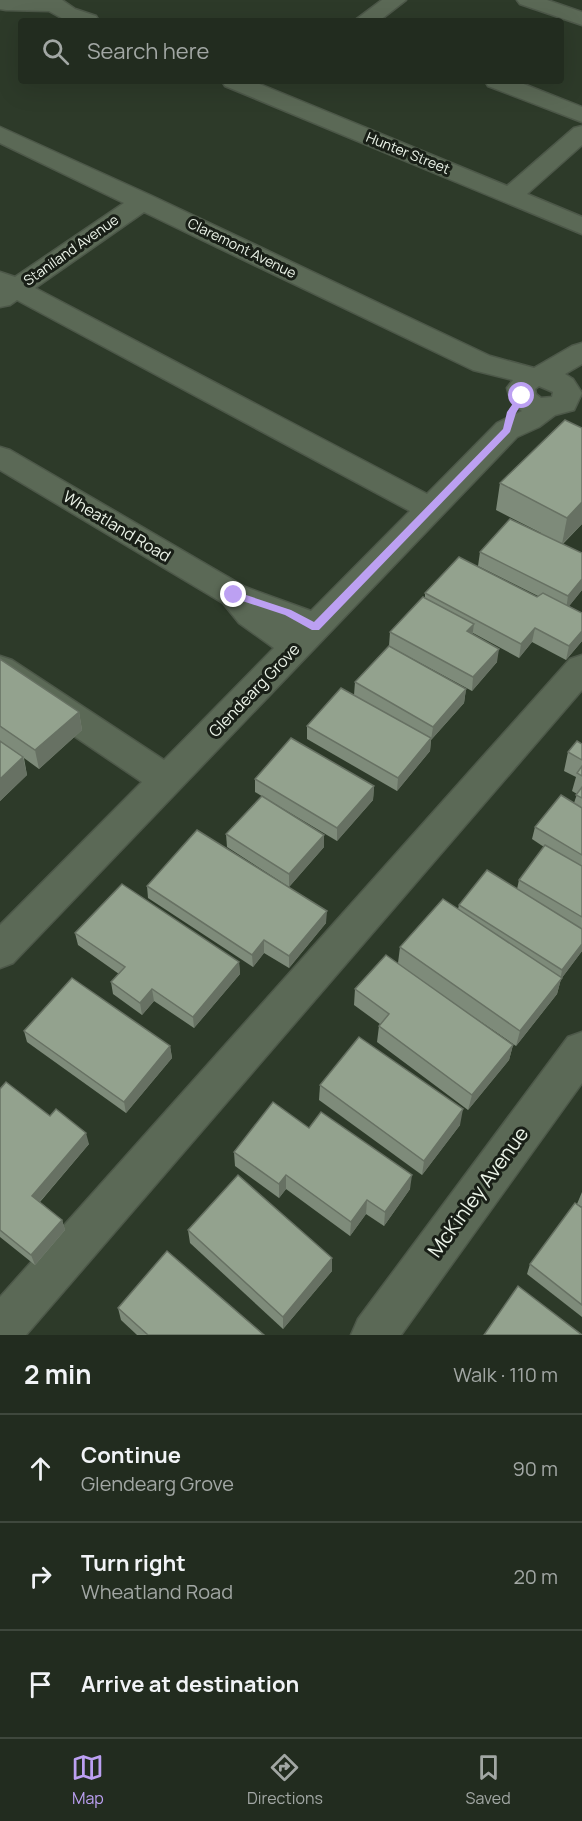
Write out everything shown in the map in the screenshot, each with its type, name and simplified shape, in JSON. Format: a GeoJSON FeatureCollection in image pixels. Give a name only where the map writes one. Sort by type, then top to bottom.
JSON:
{"type":"FeatureCollection","features":[{"type":"Feature","properties":{"kind":"street"},"geometry":{"type":"LineString","coordinates":[[369,18],[396,0]]}},
{"type":"Feature","properties":{"kind":"street"},"geometry":{"type":"LineString","coordinates":[[527,0],[582,19]]}},
{"type":"Feature","properties":{"kind":"street"},"geometry":{"type":"LineString","coordinates":[[0,2],[6,4],[52,2],[64,12],[80,18]]}},
{"type":"Feature","properties":{"kind":"street"},"geometry":{"type":"LineString","coordinates":[[504,84],[582,115]]}},
{"type":"Feature","properties":{"kind":"street","name":"Hunter Street"},"geometry":{"type":"LineString","coordinates":[[267,86],[510,196],[582,226]]}},
{"type":"Feature","properties":{"kind":"street"},"geometry":{"type":"LineString","coordinates":[[510,196],[582,133]]}},
{"type":"Feature","properties":{"kind":"street","name":"Claremont Avenue"},"geometry":{"type":"LineString","coordinates":[[0,134],[483,364],[500,379],[547,394],[582,417]]}},
{"type":"Feature","properties":{"kind":"street","name":"Staniland Avenue"},"geometry":{"type":"LineString","coordinates":[[5,289],[143,201]]}},
{"type":"Feature","properties":{"kind":"street"},"geometry":{"type":"LineString","coordinates":[[5,289],[431,509]]}},
{"type":"Feature","properties":{"kind":"street"},"geometry":{"type":"LineString","coordinates":[[547,394],[582,354]]}},
{"type":"Feature","properties":{"kind":"street","name":"Glendearg Grove"},"geometry":{"type":"LineString","coordinates":[[0,951],[507,430],[529,420],[547,394]]}},
{"type":"Feature","properties":{"kind":"street","name":"Wheatland Road"},"geometry":{"type":"LineString","coordinates":[[0,457],[234,595],[244,609],[270,630],[306,637]]}},
{"type":"Feature","properties":{"kind":"street"},"geometry":{"type":"LineString","coordinates":[[0,1332],[582,668]]}},
{"type":"Feature","properties":{"kind":"street"},"geometry":{"type":"LineString","coordinates":[[0,669],[166,780]]}},
{"type":"Feature","properties":{"kind":"street","name":"McKinley Avenue"},"geometry":{"type":"LineString","coordinates":[[374,1335],[582,1050]]}},
{"type":"Feature","properties":{"kind":"building"},"geometry":{"type":"Polygon","coordinates":[[[565,420],[582,428],[582,502],[567,518],[500,483],[565,420]]]}},
{"type":"Feature","properties":{"kind":"building"},"geometry":{"type":"Polygon","coordinates":[[[510,519],[582,553],[582,579],[568,596],[480,552],[510,519]]]}},
{"type":"Feature","properties":{"kind":"building"},"geometry":{"type":"Polygon","coordinates":[[[459,557],[537,597],[543,593],[582,613],[582,631],[569,646],[535,628],[521,644],[425,593],[459,557]]]}},
{"type":"Feature","properties":{"kind":"building"},"geometry":{"type":"Polygon","coordinates":[[[423,597],[474,624],[467,631],[499,649],[473,677],[390,632],[423,597]]]}},
{"type":"Feature","properties":{"kind":"building"},"geometry":{"type":"Polygon","coordinates":[[[389,646],[466,689],[433,727],[355,682],[389,646]]]}},
{"type":"Feature","properties":{"kind":"building"},"geometry":{"type":"Polygon","coordinates":[[[0,659],[79,712],[35,750],[0,726],[0,659]]]}},
{"type":"Feature","properties":{"kind":"building"},"geometry":{"type":"Polygon","coordinates":[[[341,688],[431,738],[398,778],[307,726],[341,688]]]}},
{"type":"Feature","properties":{"kind":"building"},"geometry":{"type":"Polygon","coordinates":[[[291,738],[374,786],[337,828],[255,779],[291,738]]]}},
{"type":"Feature","properties":{"kind":"building"},"geometry":{"type":"Polygon","coordinates":[[[0,741],[23,757],[0,779],[0,741]]]}},
{"type":"Feature","properties":{"kind":"building"},"geometry":{"type":"Polygon","coordinates":[[[577,741],[582,744],[582,760],[568,752],[577,741]]]}},
{"type":"Feature","properties":{"kind":"building"},"geometry":{"type":"Polygon","coordinates":[[[582,766],[582,776],[577,773],[582,766]]]}},
{"type":"Feature","properties":{"kind":"building"},"geometry":{"type":"Polygon","coordinates":[[[582,787],[582,798],[576,795],[582,787]]]}},
{"type":"Feature","properties":{"kind":"building"},"geometry":{"type":"Polygon","coordinates":[[[561,795],[582,808],[582,855],[535,827],[561,795]]]}},
{"type":"Feature","properties":{"kind":"building"},"geometry":{"type":"Polygon","coordinates":[[[262,796],[324,835],[289,874],[226,834],[262,796]]]}},
{"type":"Feature","properties":{"kind":"building"},"geometry":{"type":"Polygon","coordinates":[[[197,830],[327,911],[289,956],[264,940],[252,955],[147,886],[197,830]]]}},
{"type":"Feature","properties":{"kind":"building"},"geometry":{"type":"Polygon","coordinates":[[[545,845],[582,866],[582,917],[519,880],[545,845]]]}},
{"type":"Feature","properties":{"kind":"building"},"geometry":{"type":"Polygon","coordinates":[[[487,870],[582,929],[582,944],[562,970],[459,905],[487,870]]]}},
{"type":"Feature","properties":{"kind":"building"},"geometry":{"type":"Polygon","coordinates":[[[122,884],[239,962],[193,1017],[152,989],[140,1003],[111,982],[125,967],[75,933],[122,884]]]}},
{"type":"Feature","properties":{"kind":"building"},"geometry":{"type":"Polygon","coordinates":[[[443,899],[562,978],[520,1031],[400,947],[443,899]]]}},
{"type":"Feature","properties":{"kind":"building"},"geometry":{"type":"Polygon","coordinates":[[[386,955],[513,1045],[472,1095],[379,1026],[389,1014],[355,989],[386,955]]]}},
{"type":"Feature","properties":{"kind":"building"},"geometry":{"type":"Polygon","coordinates":[[[72,978],[170,1046],[124,1102],[24,1031],[72,978]]]}},
{"type":"Feature","properties":{"kind":"building"},"geometry":{"type":"Polygon","coordinates":[[[359,1037],[463,1109],[424,1161],[320,1085],[359,1037]]]}},
{"type":"Feature","properties":{"kind":"building"},"geometry":{"type":"Polygon","coordinates":[[[6,1082],[50,1116],[56,1109],[86,1133],[32,1196],[62,1220],[31,1255],[0,1230],[0,1089],[6,1082]]]}},
{"type":"Feature","properties":{"kind":"building"},"geometry":{"type":"Polygon","coordinates":[[[273,1102],[309,1128],[321,1112],[412,1175],[385,1212],[367,1200],[351,1222],[286,1175],[279,1184],[234,1152],[273,1102]]]}},
{"type":"Feature","properties":{"kind":"building"},"geometry":{"type":"Polygon","coordinates":[[[238,1175],[332,1258],[283,1317],[188,1230],[238,1175]]]}},
{"type":"Feature","properties":{"kind":"building"},"geometry":{"type":"Polygon","coordinates":[[[575,1203],[582,1208],[582,1305],[530,1264],[575,1203]]]}},
{"type":"Feature","properties":{"kind":"building"},"geometry":{"type":"Polygon","coordinates":[[[167,1251],[264,1335],[148,1335],[118,1308],[167,1251]]]}},
{"type":"Feature","properties":{"kind":"building"},"geometry":{"type":"Polygon","coordinates":[[[518,1286],[582,1335],[484,1335],[518,1286]]]}},
{"type":"Feature","properties":{"kind":"route"},"geometry":{"type":"LineString","coordinates":[[234,595],[288,612],[315,627],[507,430],[512,412],[522,396]]}}]}
